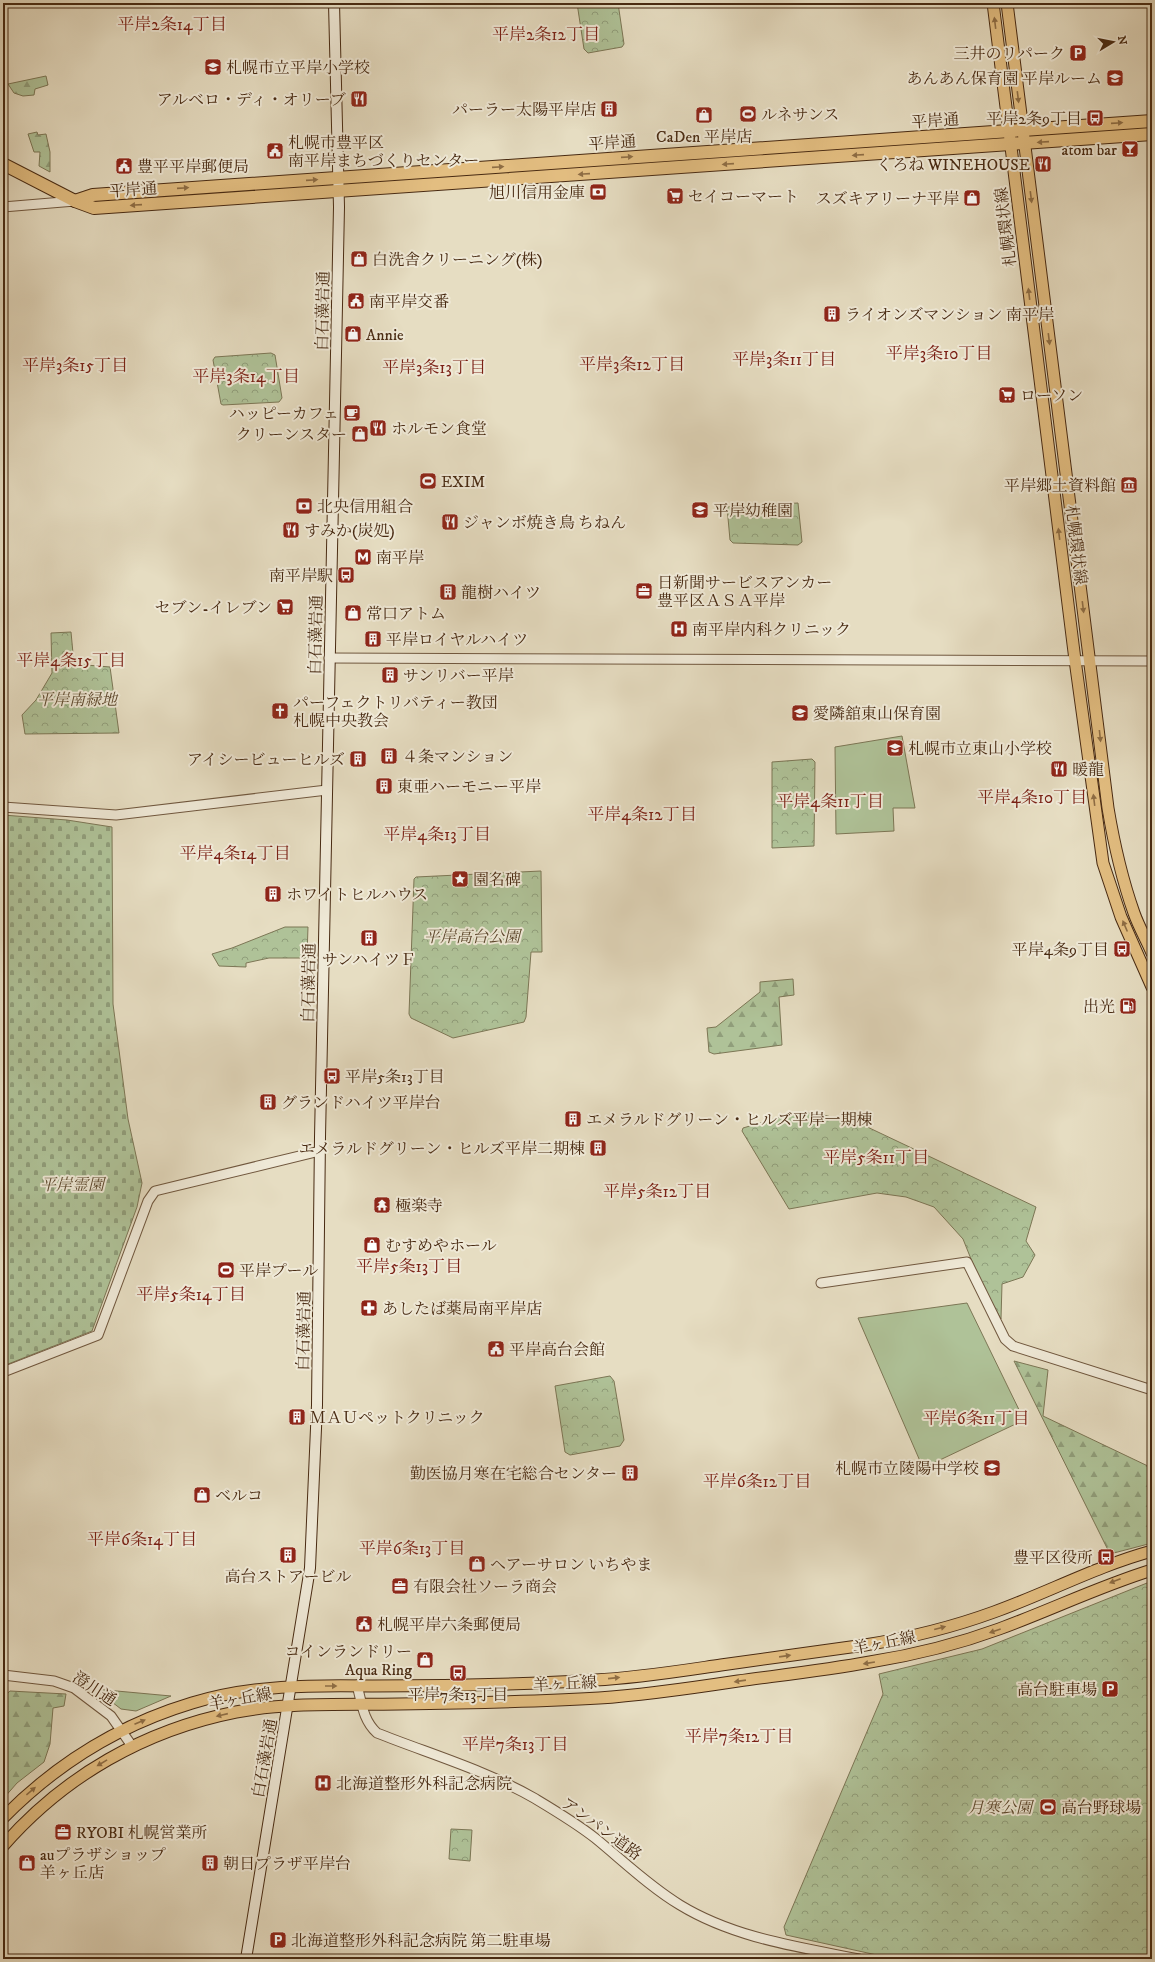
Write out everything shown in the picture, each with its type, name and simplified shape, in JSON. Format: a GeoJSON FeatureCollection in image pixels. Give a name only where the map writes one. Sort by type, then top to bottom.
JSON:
{"type":"FeatureCollection","features":[{"type":"Feature","properties":{"kind":"highway","name":"平岸通"},"geometry":{"type":"LineString","coordinates":[[75,201],[93,194],[1152,121]]}},
{"type":"Feature","properties":{"kind":"highway","name":"平岸通"},"geometry":{"type":"LineString","coordinates":[[75,201],[94,208],[1152,134]]}},
{"type":"Feature","properties":{"kind":"highway"},"geometry":{"type":"LineString","coordinates":[[3,164],[75,201]]}},
{"type":"Feature","properties":{"kind":"main road","name":"白石藻岩通"},"geometry":{"type":"LineString","coordinates":[[246,1959],[289,1706],[310,1568],[317,1405],[320,1151],[339,191],[334,3]]}},
{"type":"Feature","properties":{"kind":"main road","name":"札幌環状線"},"geometry":{"type":"LineString","coordinates":[[993,3],[1075,660],[1103,863],[1121,917],[1152,987]]}},
{"type":"Feature","properties":{"kind":"main road","name":"札幌環状線"},"geometry":{"type":"LineString","coordinates":[[1007,3],[1112,835],[1124,884],[1135,915],[1152,953]]}},
{"type":"Feature","properties":{"kind":"main road","name":"羊ヶ丘線"},"geometry":{"type":"LineString","coordinates":[[3,1818],[49,1776],[98,1743],[121,1730],[194,1702],[250,1690],[292,1687],[527,1683],[598,1680],[654,1674],[868,1645],[916,1635],[983,1616],[1086,1574],[1152,1551]]}},
{"type":"Feature","properties":{"kind":"main road","name":"羊ヶ丘線"},"geometry":{"type":"LineString","coordinates":[[3,1846],[22,1825],[56,1794],[102,1762],[132,1746],[167,1731],[237,1712],[289,1706],[500,1703],[602,1698],[690,1688],[873,1662],[946,1646],[996,1630],[1118,1580],[1152,1570]]}},
{"type":"Feature","properties":{"kind":"street","name":"平岸通"},"geometry":{"type":"LineString","coordinates":[[3,208],[75,201]]}},
{"type":"Feature","properties":{"kind":"street"},"geometry":{"type":"LineString","coordinates":[[329,658],[1152,661]]}},
{"type":"Feature","properties":{"kind":"street"},"geometry":{"type":"LineString","coordinates":[[3,807],[116,815],[327,790]]}},
{"type":"Feature","properties":{"kind":"street"},"geometry":{"type":"LineString","coordinates":[[3,1372],[98,1335],[148,1201],[155,1191],[320,1151]]}},
{"type":"Feature","properties":{"kind":"street"},"geometry":{"type":"LineString","coordinates":[[821,1283],[967,1262],[1005,1339],[1013,1346],[1152,1390]]}},
{"type":"Feature","properties":{"kind":"street","name":"澄川通"},"geometry":{"type":"LineString","coordinates":[[3,1675],[54,1681],[74,1688],[111,1716],[132,1746]]}},
{"type":"Feature","properties":{"kind":"street","name":"アンパン道路"},"geometry":{"type":"LineString","coordinates":[[357,1685],[364,1716],[369,1725],[377,1734],[497,1778],[535,1798],[593,1836],[679,1905],[702,1918],[729,1928],[785,1944],[859,1959]]}},
{"type":"Feature","properties":{"kind":"green space"},"geometry":{"type":"Polygon","coordinates":[[[577,3],[618,3],[624,44],[622,47],[588,53],[584,49],[577,3]]]}},
{"type":"Feature","properties":{"kind":"green space"},"geometry":{"type":"Polygon","coordinates":[[[46,76],[48,85],[35,89],[34,95],[23,96],[14,93],[8,84],[46,76]]]}},
{"type":"Feature","properties":{"kind":"green space"},"geometry":{"type":"Polygon","coordinates":[[[37,132],[38,135],[46,134],[50,152],[50,172],[39,166],[40,152],[34,152],[28,134],[37,132]]]}},
{"type":"Feature","properties":{"kind":"green space"},"geometry":{"type":"Polygon","coordinates":[[[271,353],[275,355],[282,398],[279,402],[221,404],[213,360],[215,357],[271,353]]]}},
{"type":"Feature","properties":{"kind":"green space"},"geometry":{"type":"Polygon","coordinates":[[[798,503],[802,542],[798,545],[733,543],[730,540],[727,507],[798,503]]]}},
{"type":"Feature","properties":{"kind":"green space","name":"平岸南緑地"},"geometry":{"type":"Polygon","coordinates":[[[71,632],[74,664],[110,667],[119,733],[25,734],[22,715],[36,700],[52,673],[51,633],[71,632]]]}},
{"type":"Feature","properties":{"kind":"green space"},"geometry":{"type":"Polygon","coordinates":[[[902,736],[915,808],[893,808],[894,831],[836,834],[835,747],[902,736]]]}},
{"type":"Feature","properties":{"kind":"green space"},"geometry":{"type":"Polygon","coordinates":[[[812,759],[815,762],[814,846],[772,848],[772,762],[812,759]]]}},
{"type":"Feature","properties":{"kind":"green space","name":"平岸霊園"},"geometry":{"type":"Polygon","coordinates":[[[3,815],[67,820],[112,827],[113,1004],[128,1119],[142,1183],[137,1207],[92,1331],[3,1366],[3,815]]]}},
{"type":"Feature","properties":{"kind":"green space","name":"平岸高台公園"},"geometry":{"type":"Polygon","coordinates":[[[541,871],[542,952],[531,952],[526,1017],[524,1022],[453,1038],[411,1018],[409,1014],[414,879],[416,877],[541,871]]]}},
{"type":"Feature","properties":{"kind":"green space"},"geometry":{"type":"Polygon","coordinates":[[[285,927],[308,927],[306,958],[269,958],[246,963],[246,967],[219,966],[212,954],[232,948],[285,927]]]}},
{"type":"Feature","properties":{"kind":"green space"},"geometry":{"type":"Polygon","coordinates":[[[793,979],[794,995],[779,997],[782,1045],[714,1054],[709,1052],[707,1028],[716,1027],[760,992],[760,982],[793,979]]]}},
{"type":"Feature","properties":{"kind":"green space"},"geometry":{"type":"Polygon","coordinates":[[[798,1112],[819,1114],[861,1124],[1036,1207],[1026,1241],[1035,1255],[1023,1277],[1002,1284],[1001,1319],[979,1279],[963,1239],[934,1207],[906,1197],[877,1193],[789,1209],[742,1131],[743,1128],[798,1112]]]}},
{"type":"Feature","properties":{"kind":"green space"},"geometry":{"type":"Polygon","coordinates":[[[967,1303],[1024,1420],[923,1468],[858,1318],[967,1303]]]}},
{"type":"Feature","properties":{"kind":"green space"},"geometry":{"type":"Polygon","coordinates":[[[1014,1361],[1048,1370],[1043,1416],[1152,1468],[1152,1543],[1110,1554],[1014,1361]]]}},
{"type":"Feature","properties":{"kind":"green space"},"geometry":{"type":"Polygon","coordinates":[[[610,1376],[614,1381],[624,1440],[620,1446],[570,1455],[565,1452],[555,1386],[610,1376]]]}},
{"type":"Feature","properties":{"kind":"green space","name":"月寒公園"},"geometry":{"type":"Polygon","coordinates":[[[1152,1581],[1152,1959],[895,1959],[786,1935],[784,1927],[883,1694],[879,1674],[982,1649],[1152,1581]]]}},
{"type":"Feature","properties":{"kind":"green space"},"geometry":{"type":"Polygon","coordinates":[[[95,1689],[171,1696],[136,1711],[121,1709],[95,1689]]]}},
{"type":"Feature","properties":{"kind":"green space"},"geometry":{"type":"Polygon","coordinates":[[[10,1691],[66,1694],[64,1706],[53,1708],[50,1744],[44,1762],[17,1783],[3,1799],[3,1697],[10,1691]]]}},
{"type":"Feature","properties":{"kind":"green space"},"geometry":{"type":"Polygon","coordinates":[[[451,1829],[472,1830],[470,1861],[449,1859],[451,1829]]]}},
{"type":"Feature","properties":{"kind":"place","name":"三井のリパーク"},"geometry":{"type":"Point","coordinates":[1078,53]}},
{"type":"Feature","properties":{"kind":"place","name":"札幌市立平岸小学校"},"geometry":{"type":"Point","coordinates":[213,67]}},
{"type":"Feature","properties":{"kind":"place","name":"あんあん保育園 平岸ルーム"},"geometry":{"type":"Point","coordinates":[1115,78]}},
{"type":"Feature","properties":{"kind":"place","name":"アルベロ・ディ・オリーブ"},"geometry":{"type":"Point","coordinates":[359,99]}},
{"type":"Feature","properties":{"kind":"place","name":"パーラー太陽平岸店"},"geometry":{"type":"Point","coordinates":[609,109]}},
{"type":"Feature","properties":{"kind":"place","name":"ルネサンス"},"geometry":{"type":"Point","coordinates":[748,114]}},
{"type":"Feature","properties":{"kind":"place","name":"CaDen 平岸店"},"geometry":{"type":"Point","coordinates":[704,115]}},
{"type":"Feature","properties":{"kind":"place","name":"平岸2条9丁目"},"geometry":{"type":"Point","coordinates":[1095,118]}},
{"type":"Feature","properties":{"kind":"place","name":"atom bar"},"geometry":{"type":"Point","coordinates":[1130,149]}},
{"type":"Feature","properties":{"kind":"place","name":"札幌市豊平区 南平岸まちづくりセンター"},"geometry":{"type":"Point","coordinates":[275,151]}},
{"type":"Feature","properties":{"kind":"place","name":"くろね WINEHOUSE"},"geometry":{"type":"Point","coordinates":[1043,164]}},
{"type":"Feature","properties":{"kind":"place","name":"豊平平岸郵便局"},"geometry":{"type":"Point","coordinates":[124,166]}},
{"type":"Feature","properties":{"kind":"place","name":"旭川信用金庫"},"geometry":{"type":"Point","coordinates":[598,192]}},
{"type":"Feature","properties":{"kind":"place","name":"セイコーマート"},"geometry":{"type":"Point","coordinates":[675,196]}},
{"type":"Feature","properties":{"kind":"place","name":"スズキアリーナ平岸"},"geometry":{"type":"Point","coordinates":[972,198]}},
{"type":"Feature","properties":{"kind":"place","name":"白洗舎クリーニング(株)"},"geometry":{"type":"Point","coordinates":[359,259]}},
{"type":"Feature","properties":{"kind":"place","name":"南平岸交番"},"geometry":{"type":"Point","coordinates":[356,301]}},
{"type":"Feature","properties":{"kind":"place","name":"ライオンズマンション 南平岸"},"geometry":{"type":"Point","coordinates":[832,314]}},
{"type":"Feature","properties":{"kind":"place","name":"Annie"},"geometry":{"type":"Point","coordinates":[353,334]}},
{"type":"Feature","properties":{"kind":"place","name":"ローソン"},"geometry":{"type":"Point","coordinates":[1007,395]}},
{"type":"Feature","properties":{"kind":"place","name":"ハッピーカフェ"},"geometry":{"type":"Point","coordinates":[352,413]}},
{"type":"Feature","properties":{"kind":"place","name":"ホルモン食堂"},"geometry":{"type":"Point","coordinates":[378,428]}},
{"type":"Feature","properties":{"kind":"place","name":"クリーンスター"},"geometry":{"type":"Point","coordinates":[360,434]}},
{"type":"Feature","properties":{"kind":"place","name":"EXIM"},"geometry":{"type":"Point","coordinates":[428,481]}},
{"type":"Feature","properties":{"kind":"place","name":"平岸郷土資料館"},"geometry":{"type":"Point","coordinates":[1129,485]}},
{"type":"Feature","properties":{"kind":"place","name":"北央信用組合"},"geometry":{"type":"Point","coordinates":[304,506]}},
{"type":"Feature","properties":{"kind":"place","name":"平岸幼稚園"},"geometry":{"type":"Point","coordinates":[700,510]}},
{"type":"Feature","properties":{"kind":"place","name":"ジャンボ焼き鳥 ちねん"},"geometry":{"type":"Point","coordinates":[450,522]}},
{"type":"Feature","properties":{"kind":"place","name":"すみか(炭処)"},"geometry":{"type":"Point","coordinates":[291,530]}},
{"type":"Feature","properties":{"kind":"place","name":"南平岸"},"geometry":{"type":"Point","coordinates":[363,557]}},
{"type":"Feature","properties":{"kind":"place","name":"南平岸駅"},"geometry":{"type":"Point","coordinates":[346,575]}},
{"type":"Feature","properties":{"kind":"place","name":"日新聞サービスアンカー 豊平区ＡＳＡ平岸"},"geometry":{"type":"Point","coordinates":[644,591]}},
{"type":"Feature","properties":{"kind":"place","name":"龍樹ハイツ"},"geometry":{"type":"Point","coordinates":[448,592]}},
{"type":"Feature","properties":{"kind":"place","name":"セブン-イレブン"},"geometry":{"type":"Point","coordinates":[285,607]}},
{"type":"Feature","properties":{"kind":"place","name":"常口アトム"},"geometry":{"type":"Point","coordinates":[353,613]}},
{"type":"Feature","properties":{"kind":"place","name":"南平岸内科クリニック"},"geometry":{"type":"Point","coordinates":[679,629]}},
{"type":"Feature","properties":{"kind":"place","name":"平岸ロイヤルハイツ"},"geometry":{"type":"Point","coordinates":[373,639]}},
{"type":"Feature","properties":{"kind":"place","name":"サンリバー平岸"},"geometry":{"type":"Point","coordinates":[390,675]}},
{"type":"Feature","properties":{"kind":"place","name":"パーフェクトリバティー教団 札幌中央教会"},"geometry":{"type":"Point","coordinates":[280,711]}},
{"type":"Feature","properties":{"kind":"place","name":"愛隣舘東山保育園"},"geometry":{"type":"Point","coordinates":[800,713]}},
{"type":"Feature","properties":{"kind":"place","name":"札幌市立東山小学校"},"geometry":{"type":"Point","coordinates":[895,748]}},
{"type":"Feature","properties":{"kind":"place","name":"４条マンション"},"geometry":{"type":"Point","coordinates":[389,756]}},
{"type":"Feature","properties":{"kind":"place","name":"アイシービューヒルズ"},"geometry":{"type":"Point","coordinates":[358,759]}},
{"type":"Feature","properties":{"kind":"place","name":"暖龍"},"geometry":{"type":"Point","coordinates":[1059,769]}},
{"type":"Feature","properties":{"kind":"place","name":"東亜ハーモニー平岸"},"geometry":{"type":"Point","coordinates":[384,786]}},
{"type":"Feature","properties":{"kind":"place","name":"園名碑"},"geometry":{"type":"Point","coordinates":[460,879]}},
{"type":"Feature","properties":{"kind":"place","name":"ホワイトヒルハウス"},"geometry":{"type":"Point","coordinates":[273,894]}},
{"type":"Feature","properties":{"kind":"place","name":"サンハイツＦ"},"geometry":{"type":"Point","coordinates":[369,938]}},
{"type":"Feature","properties":{"kind":"place","name":"平岸4条9丁目"},"geometry":{"type":"Point","coordinates":[1122,949]}},
{"type":"Feature","properties":{"kind":"place","name":"出光"},"geometry":{"type":"Point","coordinates":[1128,1006]}},
{"type":"Feature","properties":{"kind":"place","name":"平岸5条13丁目"},"geometry":{"type":"Point","coordinates":[332,1076]}},
{"type":"Feature","properties":{"kind":"place","name":"グランドハイツ平岸台"},"geometry":{"type":"Point","coordinates":[268,1102]}},
{"type":"Feature","properties":{"kind":"place","name":"エメラルドグリーン・ヒルズ平岸一期棟"},"geometry":{"type":"Point","coordinates":[573,1119]}},
{"type":"Feature","properties":{"kind":"place","name":"エメラルドグリーン・ヒルズ平岸二期棟"},"geometry":{"type":"Point","coordinates":[598,1148]}},
{"type":"Feature","properties":{"kind":"place","name":"極楽寺"},"geometry":{"type":"Point","coordinates":[382,1205]}},
{"type":"Feature","properties":{"kind":"place","name":"むすめやホール"},"geometry":{"type":"Point","coordinates":[372,1245]}},
{"type":"Feature","properties":{"kind":"place","name":"平岸プール"},"geometry":{"type":"Point","coordinates":[226,1270]}},
{"type":"Feature","properties":{"kind":"place","name":"あしたば薬局南平岸店"},"geometry":{"type":"Point","coordinates":[369,1308]}},
{"type":"Feature","properties":{"kind":"place","name":"平岸高台会館"},"geometry":{"type":"Point","coordinates":[496,1349]}},
{"type":"Feature","properties":{"kind":"place","name":"ＭＡＵペットクリニック"},"geometry":{"type":"Point","coordinates":[297,1417]}},
{"type":"Feature","properties":{"kind":"place","name":"札幌市立陵陽中学校"},"geometry":{"type":"Point","coordinates":[992,1468]}},
{"type":"Feature","properties":{"kind":"place","name":"勤医協月寒在宅総合センター"},"geometry":{"type":"Point","coordinates":[630,1473]}},
{"type":"Feature","properties":{"kind":"place","name":"ベルコ"},"geometry":{"type":"Point","coordinates":[202,1495]}},
{"type":"Feature","properties":{"kind":"place","name":"高台ストアービル"},"geometry":{"type":"Point","coordinates":[288,1555]}},
{"type":"Feature","properties":{"kind":"place","name":"豊平区役所"},"geometry":{"type":"Point","coordinates":[1106,1557]}},
{"type":"Feature","properties":{"kind":"place","name":"ヘアーサロン いちやま"},"geometry":{"type":"Point","coordinates":[477,1564]}},
{"type":"Feature","properties":{"kind":"place","name":"有限会社ソーラ商会"},"geometry":{"type":"Point","coordinates":[400,1586]}},
{"type":"Feature","properties":{"kind":"place","name":"札幌平岸六条郵便局"},"geometry":{"type":"Point","coordinates":[364,1624]}},
{"type":"Feature","properties":{"kind":"place","name":"コインランドリー Aqua Ring"},"geometry":{"type":"Point","coordinates":[425,1660]}},
{"type":"Feature","properties":{"kind":"place","name":"平岸7条13丁目"},"geometry":{"type":"Point","coordinates":[458,1673]}},
{"type":"Feature","properties":{"kind":"place","name":"高台駐車場"},"geometry":{"type":"Point","coordinates":[1110,1689]}},
{"type":"Feature","properties":{"kind":"place","name":"北海道整形外科記念病院"},"geometry":{"type":"Point","coordinates":[323,1783]}},
{"type":"Feature","properties":{"kind":"place","name":"高台野球場"},"geometry":{"type":"Point","coordinates":[1048,1807]}},
{"type":"Feature","properties":{"kind":"place","name":"RYOBI 札幌営業所"},"geometry":{"type":"Point","coordinates":[63,1832]}},
{"type":"Feature","properties":{"kind":"place","name":"auプラザショップ 羊ヶ丘店"},"geometry":{"type":"Point","coordinates":[27,1863]}},
{"type":"Feature","properties":{"kind":"place","name":"朝日プラザ平岸台"},"geometry":{"type":"Point","coordinates":[210,1863]}},
{"type":"Feature","properties":{"kind":"place","name":"北海道整形外科記念病院 第二駐車場"},"geometry":{"type":"Point","coordinates":[278,1940]}},
{"type":"Feature","properties":{"kind":"district","name":"平岸2条14丁目"},"geometry":{"type":"Point","coordinates":[172,24]}},
{"type":"Feature","properties":{"kind":"district","name":"平岸2条12丁目"},"geometry":{"type":"Point","coordinates":[546,34]}},
{"type":"Feature","properties":{"kind":"district","name":"平岸3条10丁目"},"geometry":{"type":"Point","coordinates":[939,353]}},
{"type":"Feature","properties":{"kind":"district","name":"平岸3条11丁目"},"geometry":{"type":"Point","coordinates":[784,359]}},
{"type":"Feature","properties":{"kind":"district","name":"平岸3条12丁目"},"geometry":{"type":"Point","coordinates":[632,364]}},
{"type":"Feature","properties":{"kind":"district","name":"平岸3条15丁目"},"geometry":{"type":"Point","coordinates":[75,365]}},
{"type":"Feature","properties":{"kind":"district","name":"平岸3条13丁目"},"geometry":{"type":"Point","coordinates":[434,367]}},
{"type":"Feature","properties":{"kind":"district","name":"平岸3条14丁目"},"geometry":{"type":"Point","coordinates":[246,376]}},
{"type":"Feature","properties":{"kind":"district","name":"平岸4条15丁目"},"geometry":{"type":"Point","coordinates":[71,660]}},
{"type":"Feature","properties":{"kind":"district","name":"平岸4条10丁目"},"geometry":{"type":"Point","coordinates":[1032,797]}},
{"type":"Feature","properties":{"kind":"district","name":"平岸4条11丁目"},"geometry":{"type":"Point","coordinates":[830,801]}},
{"type":"Feature","properties":{"kind":"district","name":"平岸4条12丁目"},"geometry":{"type":"Point","coordinates":[642,814]}},
{"type":"Feature","properties":{"kind":"district","name":"平岸4条13丁目"},"geometry":{"type":"Point","coordinates":[437,834]}},
{"type":"Feature","properties":{"kind":"district","name":"平岸4条14丁目"},"geometry":{"type":"Point","coordinates":[235,853]}},
{"type":"Feature","properties":{"kind":"district","name":"平岸5条11丁目"},"geometry":{"type":"Point","coordinates":[876,1157]}},
{"type":"Feature","properties":{"kind":"district","name":"平岸5条12丁目"},"geometry":{"type":"Point","coordinates":[657,1191]}},
{"type":"Feature","properties":{"kind":"district","name":"平岸5条13丁目"},"geometry":{"type":"Point","coordinates":[409,1266]}},
{"type":"Feature","properties":{"kind":"district","name":"平岸5条14丁目"},"geometry":{"type":"Point","coordinates":[191,1294]}},
{"type":"Feature","properties":{"kind":"district","name":"平岸6条11丁目"},"geometry":{"type":"Point","coordinates":[976,1418]}},
{"type":"Feature","properties":{"kind":"district","name":"平岸6条12丁目"},"geometry":{"type":"Point","coordinates":[757,1481]}},
{"type":"Feature","properties":{"kind":"district","name":"平岸6条14丁目"},"geometry":{"type":"Point","coordinates":[142,1539]}},
{"type":"Feature","properties":{"kind":"district","name":"平岸6条13丁目"},"geometry":{"type":"Point","coordinates":[412,1548]}},
{"type":"Feature","properties":{"kind":"district","name":"平岸7条12丁目"},"geometry":{"type":"Point","coordinates":[739,1736]}},
{"type":"Feature","properties":{"kind":"district","name":"平岸7条13丁目"},"geometry":{"type":"Point","coordinates":[515,1744]}}]}
